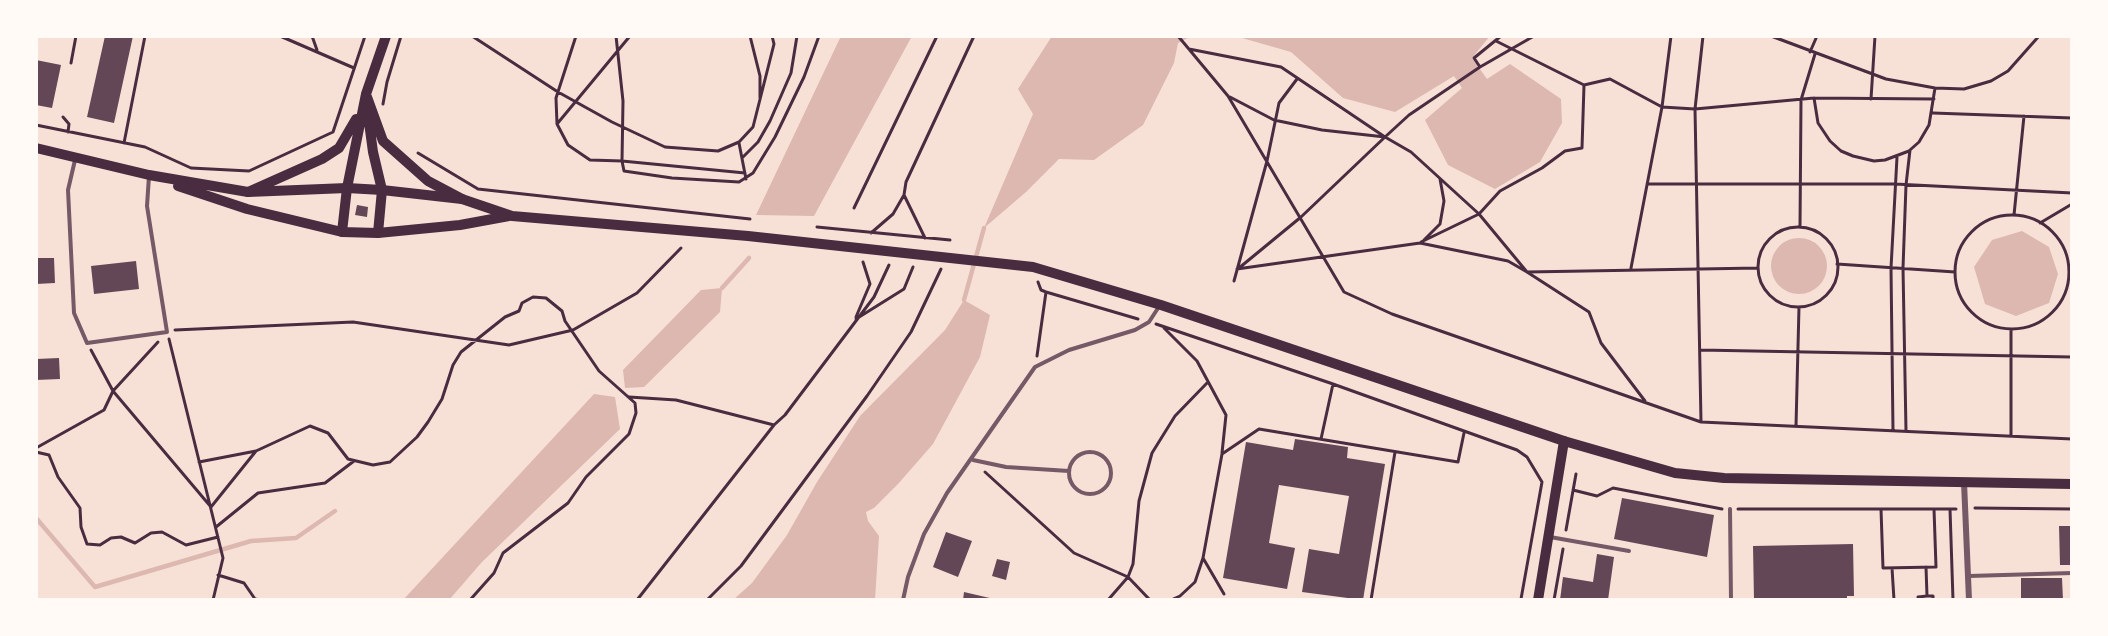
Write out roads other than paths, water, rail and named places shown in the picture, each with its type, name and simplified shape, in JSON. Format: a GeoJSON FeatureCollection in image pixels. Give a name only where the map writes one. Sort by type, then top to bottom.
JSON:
{"type":"FeatureCollection","features":[{"type":"Feature","properties":{"kind":"main road"},"geometry":{"type":"LineString","coordinates":[[248,192],[322,159],[339,148],[351,131],[386,36]]}},
{"type":"Feature","properties":{"kind":"main road"},"geometry":{"type":"LineString","coordinates":[[342,232],[366,94]]}},
{"type":"Feature","properties":{"kind":"main road"},"geometry":{"type":"LineString","coordinates":[[366,94],[373,152],[382,190],[378,233]]}},
{"type":"Feature","properties":{"kind":"main road"},"geometry":{"type":"LineString","coordinates":[[366,94],[383,141],[428,181],[462,199],[512,216],[748,236],[1033,267],[1161,305],[1564,441],[1660,470],[1692,476],[2072,484]]}},
{"type":"Feature","properties":{"kind":"main road"},"geometry":{"type":"LineString","coordinates":[[36,148],[149,176],[247,209],[342,232],[378,233],[460,225],[512,216]]}},
{"type":"Feature","properties":{"kind":"main road"},"geometry":{"type":"LineString","coordinates":[[149,176],[248,192],[348,188],[462,199]]}},
{"type":"Feature","properties":{"kind":"main road"},"geometry":{"type":"LineString","coordinates":[[1538,600],[1564,441]]}},
{"type":"Feature","properties":{"kind":"street"},"geometry":{"type":"LineString","coordinates":[[1964,482],[1969,600]]}},
{"type":"Feature","properties":{"kind":"lane"},"geometry":{"type":"LineString","coordinates":[[76,157],[68,190],[74,313],[87,343],[167,332],[147,206],[149,176]]}},
{"type":"Feature","properties":{"kind":"lane"},"geometry":{"type":"LineString","coordinates":[[903,600],[908,577],[924,534],[947,493],[973,460],[1035,367],[1069,351],[1134,330],[1149,322],[1161,305]]}},
{"type":"Feature","properties":{"kind":"lane"},"geometry":{"type":"LineString","coordinates":[[1095,452],[1106,458],[1111,468],[1110,480],[1103,490],[1092,494],[1080,491],[1071,483],[1069,471],[1073,460],[1083,453],[1095,452]]}},
{"type":"Feature","properties":{"kind":"lane"},"geometry":{"type":"LineString","coordinates":[[973,460],[1006,467],[1069,471]]}},
{"type":"Feature","properties":{"kind":"lane"},"geometry":{"type":"LineString","coordinates":[[1730,509],[1731,600]]}},
{"type":"Feature","properties":{"kind":"lane"},"geometry":{"type":"LineString","coordinates":[[1549,537],[1629,551]]}},
{"type":"Feature","properties":{"kind":"lane"},"geometry":{"type":"LineString","coordinates":[[1968,576],[2072,573]]}},
{"type":"Feature","properties":{"kind":"waterway"},"geometry":{"type":"LineString","coordinates":[[964,300],[984,228]]}},
{"type":"Feature","properties":{"kind":"waterway"},"geometry":{"type":"LineString","coordinates":[[722,288],[749,258]]}},
{"type":"Feature","properties":{"kind":"waterway"},"geometry":{"type":"LineString","coordinates":[[36,518],[95,587],[251,541],[296,538],[335,511]]}}]}
